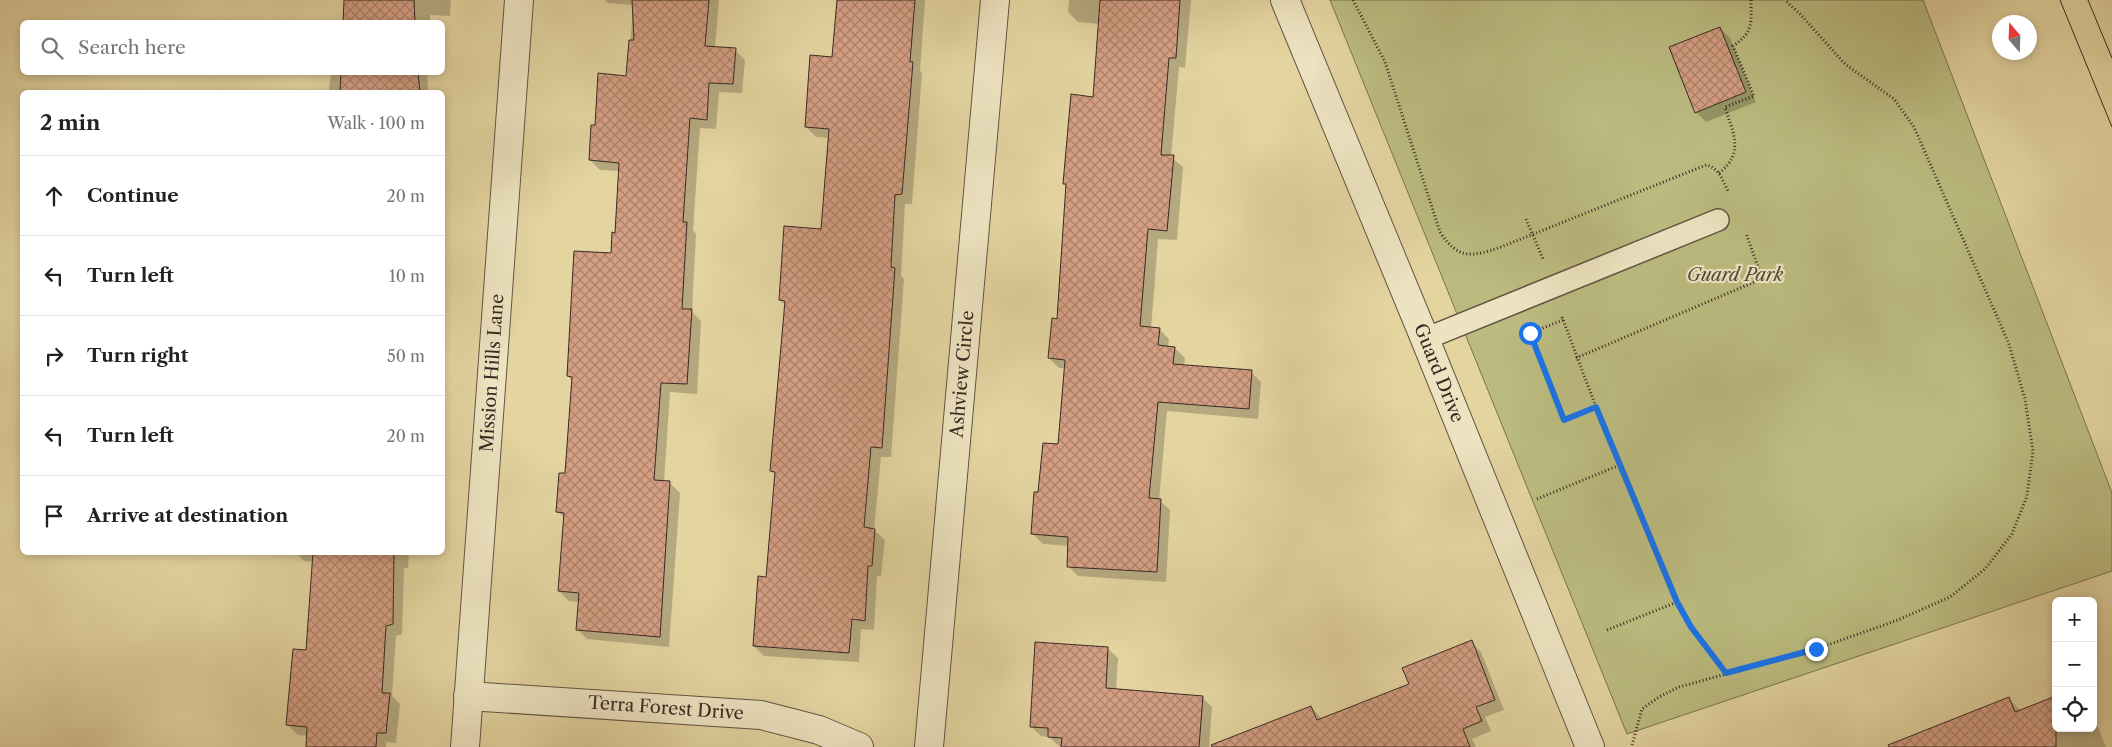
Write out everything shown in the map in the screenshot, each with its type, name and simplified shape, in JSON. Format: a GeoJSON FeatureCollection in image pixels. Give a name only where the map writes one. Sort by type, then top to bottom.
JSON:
{"type":"FeatureCollection","features":[{"type":"Feature","properties":{"kind":"street","name":"Mission Hills Lane"},"geometry":{"type":"LineString","coordinates":[[465,747],[519,0]]}},
{"type":"Feature","properties":{"kind":"street","name":"Ashview Circle"},"geometry":{"type":"LineString","coordinates":[[930,747],[995,0]]}},
{"type":"Feature","properties":{"kind":"street","name":"Guard Drive"},"geometry":{"type":"LineString","coordinates":[[1285,0],[1426,339],[1590,747]]}},
{"type":"Feature","properties":{"kind":"street","name":"Terra Forest Drive"},"geometry":{"type":"LineString","coordinates":[[468,696],[761,714],[820,730],[859,747]]}},
{"type":"Feature","properties":{"kind":"lane"},"geometry":{"type":"LineString","coordinates":[[1426,339],[1718,220]]}},
{"type":"Feature","properties":{"kind":"path"},"geometry":{"type":"LineString","coordinates":[[1353,0],[1385,62],[1440,232],[1448,245],[1465,254]]}},
{"type":"Feature","properties":{"kind":"path"},"geometry":{"type":"LineString","coordinates":[[1719,174],[1729,165],[1736,141],[1724,107],[1754,96],[1733,46],[1743,39],[1750,30],[1751,0]]}},
{"type":"Feature","properties":{"kind":"path"},"geometry":{"type":"LineString","coordinates":[[1632,744],[1642,709],[1659,697],[1679,687],[1816,649],[1898,620],[1950,597],[1986,569],[2012,534],[2027,496],[2033,450],[2025,398],[2009,344],[1914,126],[1894,99],[1845,64],[1785,0]]}},
{"type":"Feature","properties":{"kind":"path"},"geometry":{"type":"LineString","coordinates":[[1563,320],[1530,333],[1564,420],[1596,407]]}},
{"type":"Feature","properties":{"kind":"path"},"geometry":{"type":"LineString","coordinates":[[1571,344],[1677,602],[1691,627],[1726,673]]}},
{"type":"Feature","properties":{"kind":"path"},"geometry":{"type":"LineString","coordinates":[[1538,499],[1620,465]]}},
{"type":"Feature","properties":{"kind":"path"},"geometry":{"type":"LineString","coordinates":[[1607,630],[1677,602]]}},
{"type":"Feature","properties":{"kind":"green space","name":"Guard Park"},"geometry":{"type":"Polygon","coordinates":[[[1330,0],[1923,0],[2112,493],[2112,571],[1627,734],[1330,0]]]}},
{"type":"Feature","properties":{"kind":"building"},"geometry":{"type":"Polygon","coordinates":[[[344,0],[414,0],[415,20],[343,20],[344,0]]]}},
{"type":"Feature","properties":{"kind":"building"},"geometry":{"type":"Polygon","coordinates":[[[632,0],[709,0],[705,46],[736,48],[733,84],[709,83],[707,120],[690,118],[683,222],[687,222],[682,309],[692,309],[687,384],[661,383],[654,480],[670,481],[660,637],[576,630],[579,593],[558,591],[564,513],[556,512],[559,473],[565,473],[572,377],[567,376],[574,251],[611,253],[612,232],[615,233],[619,163],[589,160],[591,125],[595,125],[598,73],[626,76],[629,40],[634,40],[632,0]]]}},
{"type":"Feature","properties":{"kind":"building"},"geometry":{"type":"Polygon","coordinates":[[[837,0],[915,0],[910,62],[913,62],[902,194],[895,195],[891,267],[895,268],[882,448],[871,447],[864,527],[875,529],[872,566],[868,566],[865,621],[852,619],[849,653],[753,646],[758,576],[766,577],[775,472],[770,471],[785,301],[779,300],[784,226],[821,229],[829,129],[805,127],[810,55],[832,57],[837,0]]]}},
{"type":"Feature","properties":{"kind":"building"},"geometry":{"type":"Polygon","coordinates":[[[1100,0],[1180,0],[1176,58],[1169,58],[1161,155],[1174,155],[1167,231],[1148,229],[1140,326],[1160,328],[1158,345],[1175,347],[1173,364],[1252,370],[1249,409],[1158,402],[1149,498],[1161,499],[1157,572],[1067,567],[1068,537],[1031,534],[1034,492],[1038,492],[1043,443],[1058,444],[1065,360],[1048,358],[1052,318],[1057,319],[1066,184],[1063,184],[1071,94],[1093,97],[1100,0]]]}},
{"type":"Feature","properties":{"kind":"building"},"geometry":{"type":"Polygon","coordinates":[[[1720,27],[1746,92],[1695,113],[1669,47],[1720,27]]]}},
{"type":"Feature","properties":{"kind":"building"},"geometry":{"type":"Polygon","coordinates":[[[341,75],[418,75],[420,90],[340,90],[341,75]]]}},
{"type":"Feature","properties":{"kind":"building"},"geometry":{"type":"Polygon","coordinates":[[[313,555],[394,555],[393,624],[386,626],[382,693],[390,693],[386,733],[377,733],[376,747],[306,747],[307,727],[286,725],[293,649],[306,650],[313,555]]]}},
{"type":"Feature","properties":{"kind":"building"},"geometry":{"type":"Polygon","coordinates":[[[1472,640],[1495,700],[1476,707],[1482,721],[1463,729],[1470,747],[1212,747],[1211,745],[1311,706],[1317,720],[1409,684],[1402,668],[1472,640]]]}},
{"type":"Feature","properties":{"kind":"building"},"geometry":{"type":"Polygon","coordinates":[[[1035,642],[1108,647],[1106,688],[1203,696],[1199,747],[1061,747],[1062,738],[1048,737],[1048,728],[1030,727],[1035,642]]]}},
{"type":"Feature","properties":{"kind":"building"},"geometry":{"type":"Polygon","coordinates":[[[2009,697],[2015,712],[2052,698],[2052,732],[2056,732],[2056,747],[1889,747],[1888,745],[2009,697]]]}},
{"type":"Feature","properties":{"kind":"tram line"},"geometry":{"type":"LineString","coordinates":[[2060,0],[2112,127]]}},
{"type":"Feature","properties":{"kind":"tram line"},"geometry":{"type":"LineString","coordinates":[[2088,0],[2112,58]]}},
{"type":"Feature","properties":{"kind":"route"},"geometry":{"type":"LineString","coordinates":[[1530,333],[1564,420],[1596,407],[1677,602],[1691,627],[1726,673],[1816,649]]}}]}
